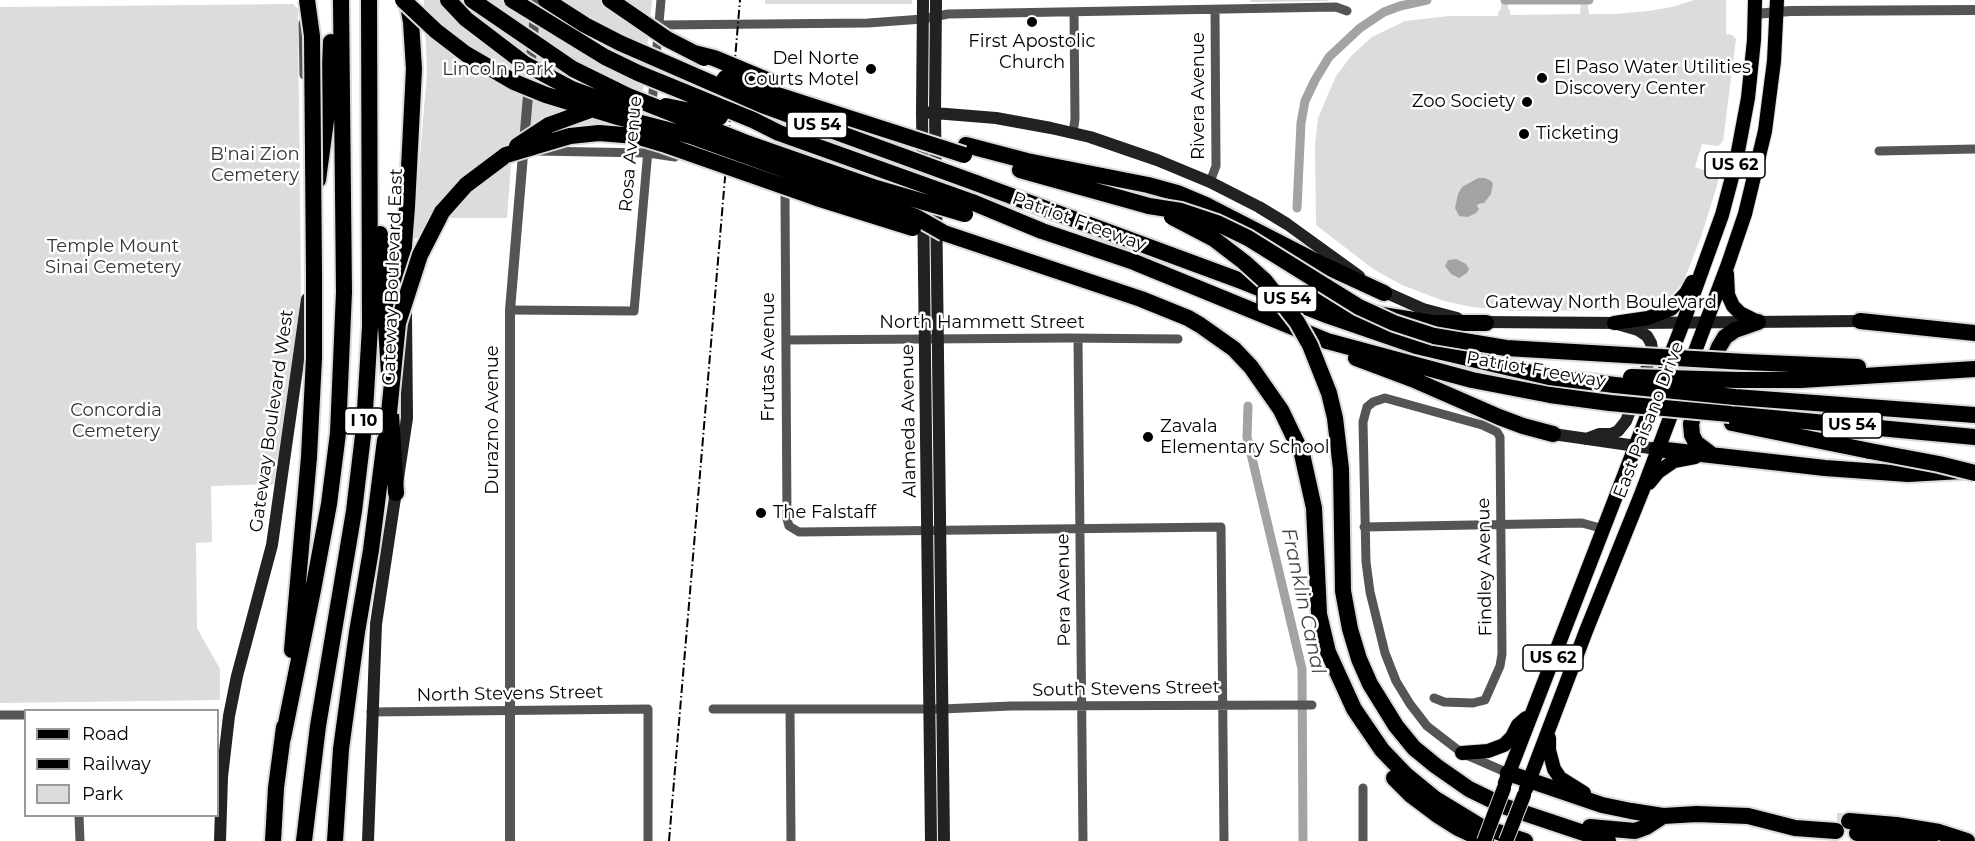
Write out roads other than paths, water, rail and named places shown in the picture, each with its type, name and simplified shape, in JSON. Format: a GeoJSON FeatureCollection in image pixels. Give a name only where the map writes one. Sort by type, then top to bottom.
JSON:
{"type":"FeatureCollection","features":[{"type":"Feature","properties":{"kind":"highway"},"geometry":{"type":"LineString","coordinates":[[283,738],[299,580],[314,358],[312,36],[307,0]]}},
{"type":"Feature","properties":{"kind":"highway"},"geometry":{"type":"LineString","coordinates":[[405,0],[436,31],[466,54],[514,82],[546,95],[618,117],[691,136],[916,218],[944,233],[972,244],[1141,299],[1188,318],[1234,349],[1251,368],[1281,410],[1302,454],[1314,508],[1320,614],[1328,652],[1354,709],[1367,730],[1406,775],[1434,798],[1462,817],[1500,834],[1525,841]]}},
{"type":"Feature","properties":{"kind":"highway"},"geometry":{"type":"LineString","coordinates":[[336,834],[345,721],[371,550],[398,323],[412,112],[412,39],[405,0]]}},
{"type":"Feature","properties":{"kind":"highway"},"geometry":{"type":"LineString","coordinates":[[448,0],[466,19],[525,64],[572,89],[665,123],[691,136]]}},
{"type":"Feature","properties":{"kind":"highway"},"geometry":{"type":"LineString","coordinates":[[472,0],[573,69],[628,96],[700,126],[876,188],[969,208]]}},
{"type":"Feature","properties":{"kind":"highway","name":"US 54"},"geometry":{"type":"LineString","coordinates":[[512,0],[605,57],[686,94],[969,208]]}},
{"type":"Feature","properties":{"kind":"highway","name":"Patriot Freeway"},"geometry":{"type":"LineString","coordinates":[[546,0],[585,25],[620,43],[762,105],[1244,282],[1329,316],[1416,346],[1531,372],[1549,376],[1618,381]]}},
{"type":"Feature","properties":{"kind":"highway"},"geometry":{"type":"LineString","coordinates":[[610,0],[667,39],[771,93]]}},
{"type":"Feature","properties":{"kind":"highway","name":"I 10"},"geometry":{"type":"LineString","coordinates":[[304,835],[318,726],[354,511],[364,427],[370,327],[369,4]]}},
{"type":"Feature","properties":{"kind":"highway"},"geometry":{"type":"LineString","coordinates":[[308,261],[328,106],[336,5]]}},
{"type":"Feature","properties":{"kind":"highway","name":"I 10"},"geometry":{"type":"LineString","coordinates":[[274,834],[276,788],[283,738],[329,504],[338,433],[344,292],[336,5]]}},
{"type":"Feature","properties":{"kind":"highway"},"geometry":{"type":"LineString","coordinates":[[694,53],[714,58],[852,111],[965,150],[1148,185],[1177,193],[1209,206],[1321,264],[1384,293]]}},
{"type":"Feature","properties":{"kind":"highway"},"geometry":{"type":"LineString","coordinates":[[369,58],[377,116],[380,237],[396,493]]}},
{"type":"Feature","properties":{"kind":"highway"},"geometry":{"type":"LineString","coordinates":[[662,61],[690,66],[771,93],[1149,206],[1181,211],[1217,223],[1248,238],[1359,307],[1394,323],[1434,336],[1506,348],[1943,371]]}},
{"type":"Feature","properties":{"kind":"highway"},"geometry":{"type":"LineString","coordinates":[[398,323],[420,255],[442,212],[466,185],[549,125],[574,114],[601,107],[640,105],[709,113],[779,133]]}},
{"type":"Feature","properties":{"kind":"highway"},"geometry":{"type":"LineString","coordinates":[[506,155],[555,139],[578,135],[599,133],[636,136],[674,147],[817,198],[913,228],[944,233]]}},
{"type":"Feature","properties":{"kind":"highway"},"geometry":{"type":"LineString","coordinates":[[1149,206],[1214,239],[1244,262],[1284,304],[1310,345],[1329,393],[1335,418],[1341,469],[1343,591],[1350,629],[1359,659],[1378,699],[1396,726],[1414,748],[1469,789],[1506,807],[1608,841]]}},
{"type":"Feature","properties":{"kind":"highway","name":"Patriot Freeway"},"geometry":{"type":"LineString","coordinates":[[969,208],[1134,262],[1327,341],[1472,380],[1550,395],[1727,418]]}},
{"type":"Feature","properties":{"kind":"highway"},"geometry":{"type":"LineString","coordinates":[[1244,282],[1369,313],[1433,323],[1486,323]]}},
{"type":"Feature","properties":{"kind":"highway"},"geometry":{"type":"LineString","coordinates":[[1860,321],[1975,333]]}},
{"type":"Feature","properties":{"kind":"highway"},"geometry":{"type":"LineString","coordinates":[[1712,455],[1702,449],[1692,435],[1691,424],[1696,407],[1719,347],[1725,338],[1735,330],[1758,322]]}},
{"type":"Feature","properties":{"kind":"highway"},"geometry":{"type":"LineString","coordinates":[[1327,341],[1355,358],[1412,379],[1499,417],[1553,434]]}},
{"type":"Feature","properties":{"kind":"highway"},"geometry":{"type":"LineString","coordinates":[[1618,381],[1801,380],[1975,369]]}},
{"type":"Feature","properties":{"kind":"highway"},"geometry":{"type":"LineString","coordinates":[[1618,381],[1735,397],[1975,415]]}},
{"type":"Feature","properties":{"kind":"highway"},"geometry":{"type":"LineString","coordinates":[[1727,418],[1870,451],[1975,471]]}},
{"type":"Feature","properties":{"kind":"highway","name":"US 54"},"geometry":{"type":"LineString","coordinates":[[1727,418],[1975,437]]}},
{"type":"Feature","properties":{"kind":"highway"},"geometry":{"type":"LineString","coordinates":[[1657,449],[1908,474],[1975,471]]}},
{"type":"Feature","properties":{"kind":"highway"},"geometry":{"type":"LineString","coordinates":[[1338,675],[1339,694],[1344,713],[1360,739],[1379,763],[1411,795],[1439,816],[1485,841]]}},
{"type":"Feature","properties":{"kind":"highway"},"geometry":{"type":"LineString","coordinates":[[1506,781],[1602,806],[1663,816],[1697,814],[1748,816],[1795,828],[1838,829],[1896,825],[1939,832],[1967,841]]}},
{"type":"Feature","properties":{"kind":"highway"},"geometry":{"type":"LineString","coordinates":[[1542,820],[1606,830],[1635,831],[1663,816]]}},
{"type":"Feature","properties":{"kind":"highway"},"geometry":{"type":"LineString","coordinates":[[1838,829],[1877,841]]}},
{"type":"Feature","properties":{"kind":"highway"},"geometry":{"type":"LineString","coordinates":[[1838,829],[1930,841]]}},
{"type":"Feature","properties":{"kind":"main road","name":"Gateway Boulevard East"},"geometry":{"type":"LineString","coordinates":[[368,841],[376,624],[407,418],[406,310],[416,139],[417,0]]}},
{"type":"Feature","properties":{"kind":"main road","name":"Alameda Avenue"},"geometry":{"type":"LineString","coordinates":[[923,0],[922,112],[932,339]]}},
{"type":"Feature","properties":{"kind":"main road","name":"Alameda Avenue"},"geometry":{"type":"LineString","coordinates":[[931,841],[936,709],[932,339],[936,0]]}},
{"type":"Feature","properties":{"kind":"main road","name":"East Paisano Drive"},"geometry":{"type":"LineString","coordinates":[[1506,841],[1642,492],[1745,214],[1765,131],[1774,61],[1777,6]]}},
{"type":"Feature","properties":{"kind":"main road","name":"East Paisano Drive"},"geometry":{"type":"LineString","coordinates":[[1485,841],[1722,215],[1736,162],[1748,98],[1755,7]]}},
{"type":"Feature","properties":{"kind":"main road","name":"Gateway North Boulevard"},"geometry":{"type":"LineString","coordinates":[[922,112],[996,118],[1073,133],[1124,148],[1210,182],[1259,207],[1287,224],[1384,293],[1440,314],[1486,323],[1860,321]]}},
{"type":"Feature","properties":{"kind":"main road"},"geometry":{"type":"LineString","coordinates":[[1736,162],[1757,167]]}},
{"type":"Feature","properties":{"kind":"main road"},"geometry":{"type":"LineString","coordinates":[[1614,323],[1648,318],[1671,309],[1686,293],[1708,254]]}},
{"type":"Feature","properties":{"kind":"main road","name":"Gateway Boulevard West"},"geometry":{"type":"LineString","coordinates":[[220,841],[224,716],[272,545],[307,307],[308,261]]}},
{"type":"Feature","properties":{"kind":"main road"},"geometry":{"type":"LineString","coordinates":[[1728,264],[1726,286],[1733,306],[1740,313],[1758,322]]}},
{"type":"Feature","properties":{"kind":"main road"},"geometry":{"type":"LineString","coordinates":[[1586,439],[1599,434],[1614,434],[1622,427],[1652,350],[1647,336],[1638,330],[1614,323]]}},
{"type":"Feature","properties":{"kind":"main road"},"geometry":{"type":"LineString","coordinates":[[1553,434],[1657,449]]}},
{"type":"Feature","properties":{"kind":"main road"},"geometry":{"type":"LineString","coordinates":[[1642,492],[1658,472],[1674,461],[1712,455]]}},
{"type":"Feature","properties":{"kind":"main road"},"geometry":{"type":"LineString","coordinates":[[1582,585],[1578,615],[1586,631]]}},
{"type":"Feature","properties":{"kind":"main road","name":"Alameda Avenue"},"geometry":{"type":"LineString","coordinates":[[936,709],[944,841]]}},
{"type":"Feature","properties":{"kind":"main road"},"geometry":{"type":"LineString","coordinates":[[1462,753],[1488,751],[1504,745],[1512,737],[1518,725],[1532,712]]}},
{"type":"Feature","properties":{"kind":"main road"},"geometry":{"type":"LineString","coordinates":[[1550,729],[1551,761],[1560,778],[1585,794],[1616,808]]}},
{"type":"Feature","properties":{"kind":"street","name":"Gateway Boulevard West"},"geometry":{"type":"LineString","coordinates":[[301,0],[308,261]]}},
{"type":"Feature","properties":{"kind":"street","name":"Durazno Avenue"},"geometry":{"type":"LineString","coordinates":[[510,841],[510,310],[536,0]]}},
{"type":"Feature","properties":{"kind":"street","name":"Rosa Avenue"},"geometry":{"type":"LineString","coordinates":[[510,310],[634,311],[661,0]]}},
{"type":"Feature","properties":{"kind":"street"},"geometry":{"type":"LineString","coordinates":[[1049,0],[1049,12]]}},
{"type":"Feature","properties":{"kind":"street"},"geometry":{"type":"LineString","coordinates":[[659,25],[868,23],[923,20],[948,14],[1336,7],[1347,11]]}},
{"type":"Feature","properties":{"kind":"street"},"geometry":{"type":"LineString","coordinates":[[1755,7],[1975,10]]}},
{"type":"Feature","properties":{"kind":"street","name":"Rivera Avenue"},"geometry":{"type":"LineString","coordinates":[[1210,182],[1216,166],[1215,10]]}},
{"type":"Feature","properties":{"kind":"street"},"geometry":{"type":"LineString","coordinates":[[1073,133],[1075,119],[1074,12]]}},
{"type":"Feature","properties":{"kind":"street"},"geometry":{"type":"LineString","coordinates":[[1879,151],[1975,149]]}},
{"type":"Feature","properties":{"kind":"street"},"geometry":{"type":"LineString","coordinates":[[524,151],[648,153],[675,157]]}},
{"type":"Feature","properties":{"kind":"street","name":"Frutas Avenue"},"geometry":{"type":"LineString","coordinates":[[785,196],[788,524],[792,530],[799,532],[934,532]]}},
{"type":"Feature","properties":{"kind":"street","name":"Pera Avenue"},"geometry":{"type":"LineString","coordinates":[[1078,339],[1083,841]]}},
{"type":"Feature","properties":{"kind":"street","name":"North Hammett Street"},"geometry":{"type":"LineString","coordinates":[[786,340],[1178,339]]}},
{"type":"Feature","properties":{"kind":"street","name":"Findley Avenue"},"geometry":{"type":"LineString","coordinates":[[1364,527],[1363,422],[1367,407],[1379,399],[1390,398],[1482,424],[1497,432],[1500,437],[1502,654],[1497,675],[1485,700],[1473,703],[1444,702],[1434,698]]}},
{"type":"Feature","properties":{"kind":"street"},"geometry":{"type":"LineString","coordinates":[[1506,781],[1444,741],[1427,726],[1396,681],[1385,652],[1370,592],[1364,527],[1582,523],[1604,530]]}},
{"type":"Feature","properties":{"kind":"street"},"geometry":{"type":"LineString","coordinates":[[934,532],[1221,528],[1224,841]]}},
{"type":"Feature","properties":{"kind":"street","name":"South Stevens Street"},"geometry":{"type":"LineString","coordinates":[[936,709],[1223,704],[1312,705]]}},
{"type":"Feature","properties":{"kind":"street","name":"North Stevens Street"},"geometry":{"type":"LineString","coordinates":[[371,712],[648,709],[648,841]]}},
{"type":"Feature","properties":{"kind":"street"},"geometry":{"type":"LineString","coordinates":[[713,709],[936,709]]}},
{"type":"Feature","properties":{"kind":"street"},"geometry":{"type":"LineString","coordinates":[[790,709],[791,841]]}},
{"type":"Feature","properties":{"kind":"street"},"geometry":{"type":"LineString","coordinates":[[0,715],[24,715]]}},
{"type":"Feature","properties":{"kind":"street"},"geometry":{"type":"LineString","coordinates":[[1363,789],[1363,841]]}},
{"type":"Feature","properties":{"kind":"street"},"geometry":{"type":"LineString","coordinates":[[79,817],[80,841]]}},
{"type":"Feature","properties":{"kind":"waterway","name":"Franklin Canal"},"geometry":{"type":"LineString","coordinates":[[1297,208],[1301,123],[1305,101],[1329,57],[1360,28],[1384,12],[1427,0]]}},
{"type":"Feature","properties":{"kind":"waterway","name":"Franklin Canal"},"geometry":{"type":"LineString","coordinates":[[1505,0],[1589,0]]}},
{"type":"Feature","properties":{"kind":"waterway","name":"Franklin Canal"},"geometry":{"type":"LineString","coordinates":[[1248,406],[1247,437],[1302,669],[1303,841]]}},
{"type":"Feature","properties":{"kind":"tunnel"},"geometry":{"type":"LineString","coordinates":[[1837,821],[1849,821]]}},
{"type":"Feature","properties":{"kind":"railway"},"geometry":{"type":"LineString","coordinates":[[669,841],[740,0]]}},
{"type":"Feature","properties":{"kind":"place","name":"First Apostolic Church"},"geometry":{"type":"Point","coordinates":[1032,22]}},
{"type":"Feature","properties":{"kind":"place","name":"Del Norte Courts Motel"},"geometry":{"type":"Point","coordinates":[871,69]}},
{"type":"Feature","properties":{"kind":"place","name":"El Paso Water Utilities Discovery Center"},"geometry":{"type":"Point","coordinates":[1542,78]}},
{"type":"Feature","properties":{"kind":"place","name":"Zoo Society"},"geometry":{"type":"Point","coordinates":[1527,102]}},
{"type":"Feature","properties":{"kind":"place","name":"Ticketing"},"geometry":{"type":"Point","coordinates":[1524,134]}},
{"type":"Feature","properties":{"kind":"place","name":"Zavala Elementary School"},"geometry":{"type":"Point","coordinates":[1148,437]}},
{"type":"Feature","properties":{"kind":"place","name":"The Falstaff"},"geometry":{"type":"Point","coordinates":[761,513]}},
{"type":"Feature","properties":{"kind":"park label","name":"Lincoln Park"},"geometry":{"type":"Point","coordinates":[498,70]}},
{"type":"Feature","properties":{"kind":"park label","name":"B'nai Zion Cemetery"},"geometry":{"type":"Point","coordinates":[255,165]}},
{"type":"Feature","properties":{"kind":"park label","name":"Temple Mount Sinai Cemetery"},"geometry":{"type":"Point","coordinates":[113,257]}},
{"type":"Feature","properties":{"kind":"park label","name":"Concordia Cemetery"},"geometry":{"type":"Point","coordinates":[116,421]}}]}
